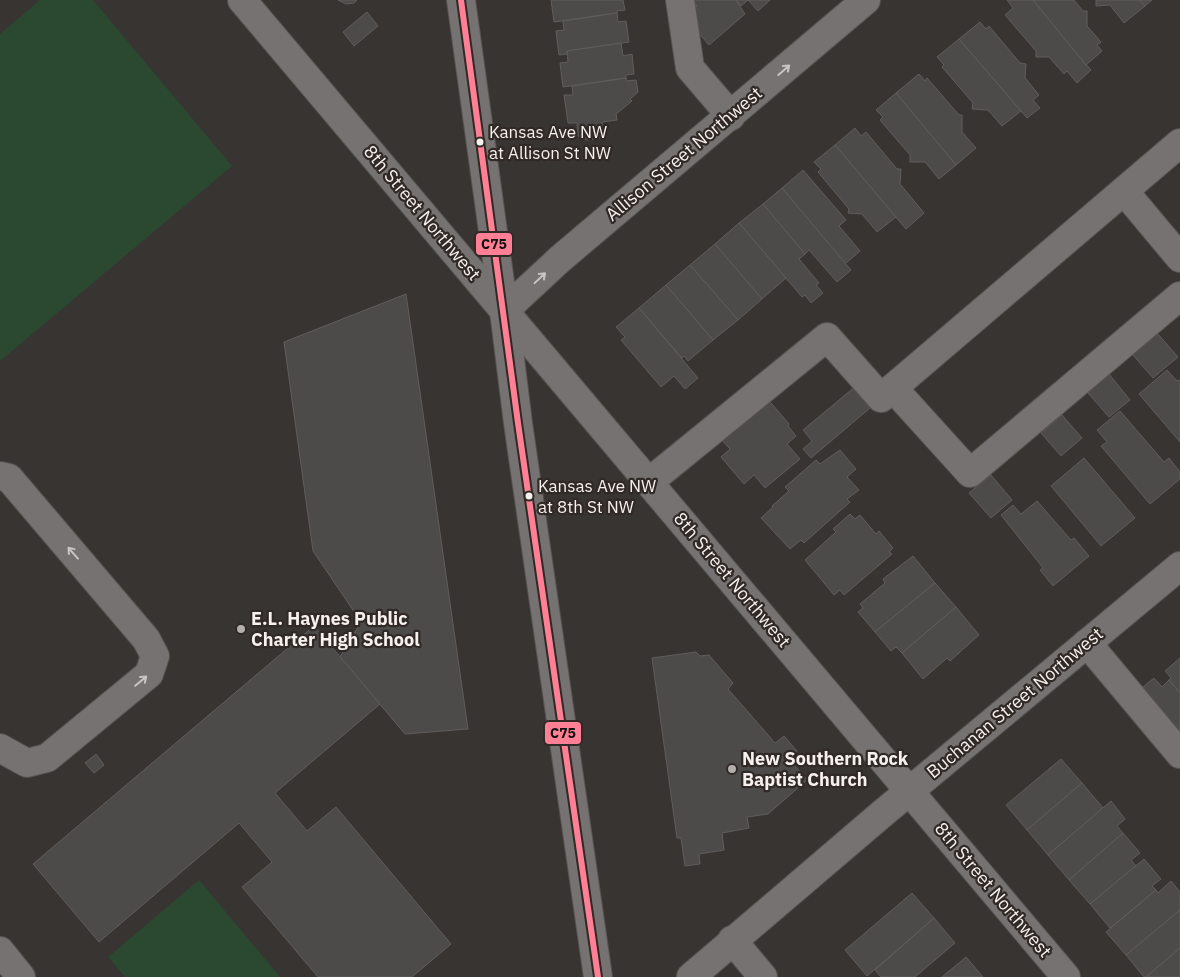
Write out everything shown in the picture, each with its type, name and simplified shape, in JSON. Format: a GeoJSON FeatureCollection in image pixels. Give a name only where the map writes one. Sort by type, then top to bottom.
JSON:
{"type":"FeatureCollection","features":[{"type":"Feature","properties":{"kind":"street","name":"8th Street Northwest"},"geometry":{"type":"LineString","coordinates":[[242,0],[1066,977]]}},
{"type":"Feature","properties":{"kind":"street"},"geometry":{"type":"LineString","coordinates":[[461,0],[518,422],[598,977]]}},
{"type":"Feature","properties":{"kind":"street"},"geometry":{"type":"LineString","coordinates":[[680,0],[690,68],[730,116]]}},
{"type":"Feature","properties":{"kind":"street","name":"Allison Street Northwest"},"geometry":{"type":"LineString","coordinates":[[504,311],[560,258],[866,0]]}},
{"type":"Feature","properties":{"kind":"street"},"geometry":{"type":"LineString","coordinates":[[649,482],[827,337],[881,398],[1180,143]]}},
{"type":"Feature","properties":{"kind":"street"},"geometry":{"type":"LineString","coordinates":[[1124,191],[1180,258]]}},
{"type":"Feature","properties":{"kind":"street"},"geometry":{"type":"LineString","coordinates":[[893,388],[970,473],[1180,296]]}},
{"type":"Feature","properties":{"kind":"street"},"geometry":{"type":"LineString","coordinates":[[0,476],[9,478],[146,639],[155,656],[149,674],[47,758],[27,763],[0,748]]}},
{"type":"Feature","properties":{"kind":"street","name":"Buchanan Street Northwest"},"geometry":{"type":"LineString","coordinates":[[691,977],[732,940],[909,791],[1180,566]]}},
{"type":"Feature","properties":{"kind":"street"},"geometry":{"type":"LineString","coordinates":[[1087,643],[1180,754]]}},
{"type":"Feature","properties":{"kind":"street"},"geometry":{"type":"LineString","coordinates":[[732,940],[763,977]]}},
{"type":"Feature","properties":{"kind":"street"},"geometry":{"type":"LineString","coordinates":[[0,951],[21,977]]}},
{"type":"Feature","properties":{"kind":"green space"},"geometry":{"type":"Polygon","coordinates":[[[40,0],[93,0],[232,166],[0,361],[0,34],[40,0]]]}},
{"type":"Feature","properties":{"kind":"green space"},"geometry":{"type":"Polygon","coordinates":[[[199,880],[280,977],[125,977],[108,957],[199,880]]]}},
{"type":"Feature","properties":{"kind":"building"},"geometry":{"type":"Polygon","coordinates":[[[338,0],[357,0],[354,3],[346,4],[338,0]]]}},
{"type":"Feature","properties":{"kind":"building"},"geometry":{"type":"Polygon","coordinates":[[[551,0],[623,0],[625,10],[617,11],[617,13],[554,22],[551,0]]]}},
{"type":"Feature","properties":{"kind":"building"},"geometry":{"type":"Polygon","coordinates":[[[692,0],[736,0],[745,14],[709,45],[685,17],[697,6],[692,0]]]}},
{"type":"Feature","properties":{"kind":"building"},"geometry":{"type":"Polygon","coordinates":[[[736,0],[748,0],[741,6],[736,0]]]}},
{"type":"Feature","properties":{"kind":"building"},"geometry":{"type":"Polygon","coordinates":[[[748,0],[770,0],[758,11],[748,0]]]}},
{"type":"Feature","properties":{"kind":"building"},"geometry":{"type":"Polygon","coordinates":[[[1007,0],[1033,0],[1091,70],[1077,83],[1067,71],[1064,74],[1049,57],[1036,57],[1036,51],[1005,15],[1013,8],[1007,0]]]}},
{"type":"Feature","properties":{"kind":"building"},"geometry":{"type":"Polygon","coordinates":[[[1033,0],[1074,0],[1083,11],[1087,11],[1087,26],[1101,42],[1097,45],[1102,51],[1086,65],[1033,0]]]}},
{"type":"Feature","properties":{"kind":"building"},"geometry":{"type":"Polygon","coordinates":[[[1096,0],[1140,0],[1145,6],[1124,23],[1110,5],[1096,6],[1096,0]]]}},
{"type":"Feature","properties":{"kind":"building"},"geometry":{"type":"Polygon","coordinates":[[[1140,0],[1152,0],[1145,6],[1140,0]]]}},
{"type":"Feature","properties":{"kind":"building"},"geometry":{"type":"Polygon","coordinates":[[[367,12],[378,26],[354,46],[343,32],[367,12]]]}},
{"type":"Feature","properties":{"kind":"building"},"geometry":{"type":"Polygon","coordinates":[[[617,13],[618,22],[626,21],[629,42],[567,51],[567,54],[559,55],[556,31],[564,30],[563,21],[617,13]]]}},
{"type":"Feature","properties":{"kind":"building"},"geometry":{"type":"Polygon","coordinates":[[[980,22],[986,29],[989,26],[1020,63],[1026,64],[1025,78],[1039,95],[1033,100],[1040,108],[1027,118],[959,39],[980,22]]]}},
{"type":"Feature","properties":{"kind":"building"},"geometry":{"type":"Polygon","coordinates":[[[959,39],[1021,111],[1002,126],[988,110],[972,109],[973,103],[942,67],[944,65],[937,57],[959,39]]]}},
{"type":"Feature","properties":{"kind":"building"},"geometry":{"type":"Polygon","coordinates":[[[621,43],[623,56],[632,54],[634,74],[626,75],[626,78],[563,87],[560,63],[568,62],[567,51],[621,43]]]}},
{"type":"Feature","properties":{"kind":"building"},"geometry":{"type":"Polygon","coordinates":[[[919,74],[925,81],[927,78],[959,115],[962,115],[962,132],[976,148],[956,165],[896,93],[919,74]]]}},
{"type":"Feature","properties":{"kind":"building"},"geometry":{"type":"Polygon","coordinates":[[[626,78],[627,81],[636,80],[638,92],[630,99],[632,101],[616,114],[617,120],[602,122],[604,135],[598,139],[587,140],[578,136],[577,123],[568,123],[564,95],[573,95],[572,86],[626,78]]]}},
{"type":"Feature","properties":{"kind":"building"},"geometry":{"type":"Polygon","coordinates":[[[896,93],[956,165],[939,179],[925,162],[910,162],[910,155],[880,120],[883,117],[876,110],[896,93]]]}},
{"type":"Feature","properties":{"kind":"building"},"geometry":{"type":"Polygon","coordinates":[[[855,128],[861,136],[866,132],[897,169],[901,169],[900,184],[924,213],[906,229],[835,145],[855,128]]]}},
{"type":"Feature","properties":{"kind":"building"},"geometry":{"type":"Polygon","coordinates":[[[835,145],[896,217],[877,232],[862,214],[848,213],[849,209],[818,172],[821,169],[814,162],[835,145]]]}},
{"type":"Feature","properties":{"kind":"building"},"geometry":{"type":"Polygon","coordinates":[[[803,170],[846,220],[839,226],[860,251],[845,264],[782,188],[803,170]]]}},
{"type":"Feature","properties":{"kind":"building"},"geometry":{"type":"Polygon","coordinates":[[[782,188],[851,270],[837,282],[809,250],[805,254],[763,204],[782,188]]]}},
{"type":"Feature","properties":{"kind":"building"},"geometry":{"type":"Polygon","coordinates":[[[763,204],[805,254],[799,259],[819,283],[816,285],[823,293],[811,303],[805,295],[802,297],[739,223],[763,204]]]}},
{"type":"Feature","properties":{"kind":"building"},"geometry":{"type":"Polygon","coordinates":[[[739,223],[786,278],[762,299],[715,244],[739,223]]]}},
{"type":"Feature","properties":{"kind":"building"},"geometry":{"type":"Polygon","coordinates":[[[715,244],[762,299],[738,320],[690,265],[715,244]]]}},
{"type":"Feature","properties":{"kind":"building"},"geometry":{"type":"Polygon","coordinates":[[[690,265],[738,320],[713,340],[666,285],[690,265]]]}},
{"type":"Feature","properties":{"kind":"building"},"geometry":{"type":"Polygon","coordinates":[[[666,285],[713,340],[688,361],[684,356],[682,358],[639,308],[666,285]]]}},
{"type":"Feature","properties":{"kind":"building"},"geometry":{"type":"Polygon","coordinates":[[[406,294],[468,729],[405,734],[340,657],[361,622],[313,551],[284,342],[406,294]]]}},
{"type":"Feature","properties":{"kind":"building"},"geometry":{"type":"Polygon","coordinates":[[[639,308],[698,378],[685,389],[674,376],[661,387],[621,340],[625,337],[616,327],[639,308]]]}},
{"type":"Feature","properties":{"kind":"building"},"geometry":{"type":"Polygon","coordinates":[[[1157,333],[1178,357],[1153,378],[1132,354],[1157,333]]]}},
{"type":"Feature","properties":{"kind":"building"},"geometry":{"type":"Polygon","coordinates":[[[1167,370],[1177,381],[1180,380],[1180,442],[1139,394],[1167,370]]]}},
{"type":"Feature","properties":{"kind":"building"},"geometry":{"type":"Polygon","coordinates":[[[1109,374],[1130,400],[1109,417],[1088,393],[1109,374]]]}},
{"type":"Feature","properties":{"kind":"building"},"geometry":{"type":"Polygon","coordinates":[[[856,386],[870,402],[867,404],[870,408],[811,458],[803,449],[812,441],[803,430],[856,386]]]}},
{"type":"Feature","properties":{"kind":"building"},"geometry":{"type":"Polygon","coordinates":[[[766,397],[789,424],[788,426],[796,436],[787,444],[800,459],[765,488],[754,475],[744,484],[721,457],[730,449],[718,436],[766,397]]]}},
{"type":"Feature","properties":{"kind":"building"},"geometry":{"type":"Polygon","coordinates":[[[1120,411],[1164,462],[1169,458],[1180,472],[1180,479],[1150,504],[1101,446],[1107,442],[1097,430],[1120,411]]]}},
{"type":"Feature","properties":{"kind":"building"},"geometry":{"type":"Polygon","coordinates":[[[1062,415],[1082,438],[1061,456],[1041,433],[1062,415]]]}},
{"type":"Feature","properties":{"kind":"building"},"geometry":{"type":"Polygon","coordinates":[[[840,450],[856,469],[847,477],[859,490],[847,499],[850,502],[804,543],[801,540],[790,549],[761,518],[789,491],[785,487],[816,460],[820,464],[840,450]]]}},
{"type":"Feature","properties":{"kind":"building"},"geometry":{"type":"Polygon","coordinates":[[[1084,458],[1135,518],[1101,546],[1051,486],[1084,458]]]}},
{"type":"Feature","properties":{"kind":"building"},"geometry":{"type":"Polygon","coordinates":[[[991,475],[1012,500],[991,518],[969,493],[991,475]]]}},
{"type":"Feature","properties":{"kind":"building"},"geometry":{"type":"Polygon","coordinates":[[[1037,501],[1071,540],[1074,538],[1089,556],[1053,586],[1040,570],[1043,568],[1001,515],[1013,505],[1021,514],[1037,501]]]}},
{"type":"Feature","properties":{"kind":"building"},"geometry":{"type":"Polygon","coordinates":[[[850,514],[855,519],[860,515],[876,534],[879,531],[893,548],[889,552],[892,554],[844,595],[840,590],[834,595],[805,560],[836,532],[833,529],[850,514]]]}},
{"type":"Feature","properties":{"kind":"building"},"geometry":{"type":"Polygon","coordinates":[[[913,556],[935,583],[875,632],[858,612],[863,608],[860,604],[885,583],[883,579],[913,556]]]}},
{"type":"Feature","properties":{"kind":"building"},"geometry":{"type":"Polygon","coordinates":[[[935,583],[956,607],[902,653],[896,647],[891,651],[875,632],[935,583]]]}},
{"type":"Feature","properties":{"kind":"building"},"geometry":{"type":"Polygon","coordinates":[[[956,607],[979,635],[950,661],[947,658],[923,679],[902,653],[956,607]]]}},
{"type":"Feature","properties":{"kind":"building"},"geometry":{"type":"Polygon","coordinates":[[[314,626],[380,704],[275,793],[307,831],[336,807],[451,944],[412,977],[318,977],[242,887],[272,862],[239,823],[99,942],[33,864],[314,626]]]}},
{"type":"Feature","properties":{"kind":"building","name":"New Southern Rock Baptist Church"},"geometry":{"type":"Polygon","coordinates":[[[696,652],[700,656],[709,655],[733,683],[728,689],[775,743],[784,736],[797,751],[788,758],[807,780],[768,814],[747,817],[749,828],[722,833],[724,850],[699,854],[700,864],[685,866],[681,838],[677,838],[652,658],[696,652]]]}},
{"type":"Feature","properties":{"kind":"building"},"geometry":{"type":"Polygon","coordinates":[[[1180,658],[1180,693],[1169,680],[1171,678],[1165,671],[1180,658]]]}},
{"type":"Feature","properties":{"kind":"building"},"geometry":{"type":"Polygon","coordinates":[[[1154,678],[1162,687],[1169,680],[1180,693],[1180,744],[1138,691],[1154,678]]]}},
{"type":"Feature","properties":{"kind":"building"},"geometry":{"type":"Polygon","coordinates":[[[96,754],[104,765],[94,773],[85,763],[96,754]]]}},
{"type":"Feature","properties":{"kind":"building"},"geometry":{"type":"Polygon","coordinates":[[[1061,759],[1082,783],[1027,830],[1006,805],[1061,759]]]}},
{"type":"Feature","properties":{"kind":"building"},"geometry":{"type":"Polygon","coordinates":[[[1082,783],[1103,808],[1048,855],[1027,830],[1082,783]]]}},
{"type":"Feature","properties":{"kind":"building"},"geometry":{"type":"Polygon","coordinates":[[[1111,801],[1125,819],[1117,826],[1123,833],[1069,880],[1048,855],[1111,801]]]}},
{"type":"Feature","properties":{"kind":"building"},"geometry":{"type":"Polygon","coordinates":[[[1123,833],[1140,853],[1131,860],[1136,866],[1090,904],[1069,880],[1123,833]]]}},
{"type":"Feature","properties":{"kind":"building"},"geometry":{"type":"Polygon","coordinates":[[[1144,859],[1161,879],[1152,886],[1156,890],[1110,928],[1090,904],[1144,859]]]}},
{"type":"Feature","properties":{"kind":"building"},"geometry":{"type":"Polygon","coordinates":[[[1171,881],[1180,892],[1180,910],[1126,955],[1106,932],[1156,890],[1158,893],[1171,881]]]}},
{"type":"Feature","properties":{"kind":"building"},"geometry":{"type":"Polygon","coordinates":[[[912,893],[934,918],[867,976],[845,950],[912,893]]]}},
{"type":"Feature","properties":{"kind":"building"},"geometry":{"type":"Polygon","coordinates":[[[1180,910],[1180,948],[1144,977],[1126,955],[1180,910]]]}},
{"type":"Feature","properties":{"kind":"building"},"geometry":{"type":"Polygon","coordinates":[[[934,918],[955,943],[915,977],[881,977],[875,970],[934,918]]]}},
{"type":"Feature","properties":{"kind":"building"},"geometry":{"type":"Polygon","coordinates":[[[1180,948],[1180,977],[1146,977],[1180,948]]]}},
{"type":"Feature","properties":{"kind":"building"},"geometry":{"type":"Polygon","coordinates":[[[966,957],[983,977],[942,977],[966,957]]]}},
{"type":"Feature","properties":{"kind":"transit line","name":"C75"},"geometry":{"type":"LineString","coordinates":[[461,0],[518,423],[598,977]]}},
{"type":"Feature","properties":{"kind":"place","name":"Kansas Ave NW at Allison St NW"},"geometry":{"type":"Point","coordinates":[480,142]}},
{"type":"Feature","properties":{"kind":"place","name":"Kansas Ave NW at 8th St NW"},"geometry":{"type":"Point","coordinates":[529,496]}},
{"type":"Feature","properties":{"kind":"place","name":"E.L. Haynes Public Charter High School"},"geometry":{"type":"Point","coordinates":[241,629]}},
{"type":"Feature","properties":{"kind":"place","name":"New Southern Rock Baptist Church"},"geometry":{"type":"Point","coordinates":[732,769]}}]}
